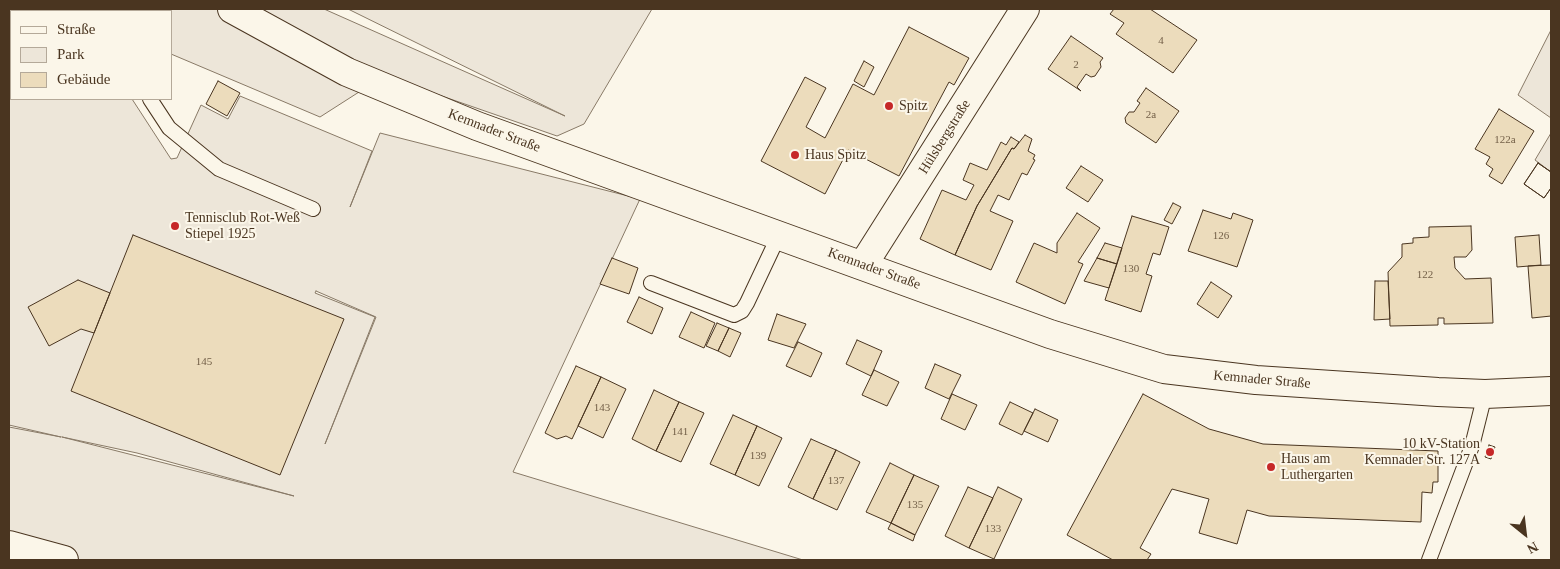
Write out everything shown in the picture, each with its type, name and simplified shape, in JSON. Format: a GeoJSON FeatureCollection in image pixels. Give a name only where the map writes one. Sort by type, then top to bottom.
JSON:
{"type":"FeatureCollection","features":[{"type":"Feature","properties":{"kind":"street","name":"Kemnader Straße"},"geometry":{"type":"LineString","coordinates":[[232,9],[347,72],[477,126],[1050,334],[1164,369],[1295,383],[1485,394],[1551,391]]}},
{"type":"Feature","properties":{"kind":"street","name":"Hülsbergstraße"},"geometry":{"type":"LineString","coordinates":[[863,265],[1025,9]]}},
{"type":"Feature","properties":{"kind":"street"},"geometry":{"type":"LineString","coordinates":[[9,545],[64,560]]}},
{"type":"Feature","properties":{"kind":"lane"},"geometry":{"type":"LineString","coordinates":[[151,100],[169,128],[219,170],[313,209]]}},
{"type":"Feature","properties":{"kind":"lane"},"geometry":{"type":"LineString","coordinates":[[651,283],[734,315],[742,312],[779,235]]}},
{"type":"Feature","properties":{"kind":"lane"},"geometry":{"type":"LineString","coordinates":[[1429,560],[1472,446],[1485,394]]}},
{"type":"Feature","properties":{"kind":"green space"},"geometry":{"type":"Polygon","coordinates":[[[9,9],[61,10],[10,10],[10,100],[133,100],[171,159],[177,158],[201,105],[228,119],[240,96],[372,151],[350,207],[380,133],[640,199],[513,472],[803,560],[9,560],[9,427],[61,437],[9,425],[9,9]],[[316,291],[315,293],[375,317],[325,444],[376,317],[316,291]],[[62,437],[294,496],[137,453],[62,437]]]}},
{"type":"Feature","properties":{"kind":"green space"},"geometry":{"type":"Polygon","coordinates":[[[105,9],[324,9],[565,116],[348,9],[652,9],[584,124],[557,136],[384,76],[320,117],[172,54],[172,10],[105,9]]]}},
{"type":"Feature","properties":{"kind":"green space"},"geometry":{"type":"Polygon","coordinates":[[[1551,30],[1551,118],[1518,95],[1551,30]]]}},
{"type":"Feature","properties":{"kind":"green space"},"geometry":{"type":"Polygon","coordinates":[[[1551,133],[1551,172],[1535,160],[1551,133]]]}},
{"type":"Feature","properties":{"kind":"building"},"geometry":{"type":"Polygon","coordinates":[[[1114,9],[1150,9],[1197,40],[1173,73],[1116,34],[1124,23],[1110,14],[1114,9]]]}},
{"type":"Feature","properties":{"kind":"building","name":"Spitz"},"geometry":{"type":"Polygon","coordinates":[[[909,27],[969,58],[954,85],[949,82],[899,176],[848,150],[825,194],[761,161],[805,77],[826,88],[806,127],[825,138],[853,84],[874,95],[909,27]]]}},
{"type":"Feature","properties":{"kind":"building"},"geometry":{"type":"Polygon","coordinates":[[[1071,36],[1103,58],[1100,62],[1101,67],[1095,76],[1091,77],[1086,74],[1077,87],[1081,91],[1048,69],[1071,36]]]}},
{"type":"Feature","properties":{"kind":"building"},"geometry":{"type":"Polygon","coordinates":[[[864,61],[874,67],[864,87],[854,81],[864,61]]]}},
{"type":"Feature","properties":{"kind":"building"},"geometry":{"type":"Polygon","coordinates":[[[218,81],[240,93],[227,116],[206,104],[218,81]]]}},
{"type":"Feature","properties":{"kind":"building"},"geometry":{"type":"Polygon","coordinates":[[[1146,88],[1179,111],[1156,143],[1126,123],[1125,118],[1129,112],[1134,112],[1140,103],[1137,101],[1146,88]]]}},
{"type":"Feature","properties":{"kind":"building"},"geometry":{"type":"Polygon","coordinates":[[[1499,109],[1534,131],[1502,184],[1489,176],[1493,169],[1486,164],[1490,157],[1475,149],[1499,109]]]}},
{"type":"Feature","properties":{"kind":"building"},"geometry":{"type":"Polygon","coordinates":[[[1025,135],[1032,139],[1028,151],[1035,155],[1033,159],[1035,160],[1027,175],[1022,173],[1009,200],[998,195],[990,211],[1013,221],[991,270],[955,255],[977,206],[1012,148],[1014,149],[1025,135]]]}},
{"type":"Feature","properties":{"kind":"building"},"geometry":{"type":"Polygon","coordinates":[[[1011,137],[1019,142],[1014,149],[1012,148],[977,206],[955,255],[920,239],[942,190],[966,200],[974,185],[963,180],[970,163],[987,170],[1001,142],[1006,145],[1011,137]]]}},
{"type":"Feature","properties":{"kind":"building"},"geometry":{"type":"Polygon","coordinates":[[[1538,163],[1551,172],[1551,188],[1544,198],[1524,184],[1538,163]]]}},
{"type":"Feature","properties":{"kind":"building"},"geometry":{"type":"Polygon","coordinates":[[[1538,163],[1551,172],[1551,188],[1544,198],[1524,184],[1538,163]]]}},
{"type":"Feature","properties":{"kind":"building"},"geometry":{"type":"Polygon","coordinates":[[[1081,166],[1103,180],[1088,202],[1066,188],[1081,166]]]}},
{"type":"Feature","properties":{"kind":"building"},"geometry":{"type":"Polygon","coordinates":[[[1173,203],[1181,207],[1172,224],[1164,220],[1173,203]]]}},
{"type":"Feature","properties":{"kind":"building"},"geometry":{"type":"Polygon","coordinates":[[[1203,210],[1231,219],[1233,213],[1253,220],[1237,267],[1188,251],[1203,210]]]}},
{"type":"Feature","properties":{"kind":"building"},"geometry":{"type":"Polygon","coordinates":[[[1077,213],[1100,228],[1078,262],[1083,264],[1065,304],[1016,282],[1034,243],[1057,253],[1057,243],[1077,213]]]}},
{"type":"Feature","properties":{"kind":"building"},"geometry":{"type":"Polygon","coordinates":[[[1132,216],[1169,227],[1160,255],[1153,253],[1146,274],[1152,276],[1141,312],[1105,300],[1132,216]]]}},
{"type":"Feature","properties":{"kind":"building"},"geometry":{"type":"Polygon","coordinates":[[[1471,226],[1472,250],[1466,257],[1454,257],[1455,268],[1465,279],[1491,278],[1493,323],[1444,324],[1444,318],[1438,318],[1438,325],[1390,326],[1388,272],[1402,257],[1402,244],[1413,243],[1413,238],[1429,237],[1429,227],[1471,226]]]}},
{"type":"Feature","properties":{"kind":"building"},"geometry":{"type":"Polygon","coordinates":[[[133,235],[344,319],[280,475],[71,391],[133,235]]]}},
{"type":"Feature","properties":{"kind":"building"},"geometry":{"type":"Polygon","coordinates":[[[1539,235],[1541,265],[1517,267],[1515,237],[1539,235]]]}},
{"type":"Feature","properties":{"kind":"building"},"geometry":{"type":"Polygon","coordinates":[[[1105,243],[1122,248],[1117,264],[1097,258],[1105,243]]]}},
{"type":"Feature","properties":{"kind":"building"},"geometry":{"type":"Polygon","coordinates":[[[612,258],[638,268],[629,294],[600,284],[612,258]]]}},
{"type":"Feature","properties":{"kind":"building"},"geometry":{"type":"Polygon","coordinates":[[[1097,258],[1117,264],[1109,288],[1084,281],[1097,258]]]}},
{"type":"Feature","properties":{"kind":"building"},"geometry":{"type":"Polygon","coordinates":[[[1551,265],[1551,316],[1532,318],[1528,266],[1551,265]]]}},
{"type":"Feature","properties":{"kind":"building"},"geometry":{"type":"Polygon","coordinates":[[[78,280],[110,293],[94,333],[81,329],[49,346],[28,307],[78,280]]]}},
{"type":"Feature","properties":{"kind":"building"},"geometry":{"type":"Polygon","coordinates":[[[1375,281],[1388,281],[1390,319],[1374,320],[1375,281]]]}},
{"type":"Feature","properties":{"kind":"building"},"geometry":{"type":"Polygon","coordinates":[[[1211,282],[1232,296],[1218,318],[1197,304],[1211,282]]]}},
{"type":"Feature","properties":{"kind":"building"},"geometry":{"type":"Polygon","coordinates":[[[639,297],[663,308],[652,334],[627,322],[639,297]]]}},
{"type":"Feature","properties":{"kind":"building"},"geometry":{"type":"Polygon","coordinates":[[[691,312],[715,323],[704,348],[679,337],[691,312]]]}},
{"type":"Feature","properties":{"kind":"building"},"geometry":{"type":"Polygon","coordinates":[[[777,314],[806,324],[794,348],[768,340],[777,314]]]}},
{"type":"Feature","properties":{"kind":"building"},"geometry":{"type":"Polygon","coordinates":[[[717,323],[729,328],[718,351],[706,346],[717,323]]]}},
{"type":"Feature","properties":{"kind":"building"},"geometry":{"type":"Polygon","coordinates":[[[729,328],[741,333],[730,357],[718,351],[729,328]]]}},
{"type":"Feature","properties":{"kind":"building"},"geometry":{"type":"Polygon","coordinates":[[[857,340],[882,351],[871,376],[846,364],[857,340]]]}},
{"type":"Feature","properties":{"kind":"building"},"geometry":{"type":"Polygon","coordinates":[[[798,342],[822,353],[811,377],[786,366],[798,342]]]}},
{"type":"Feature","properties":{"kind":"building"},"geometry":{"type":"Polygon","coordinates":[[[935,364],[961,375],[949,399],[925,388],[935,364]]]}},
{"type":"Feature","properties":{"kind":"building"},"geometry":{"type":"Polygon","coordinates":[[[576,366],[601,377],[572,439],[566,436],[557,439],[545,433],[576,366]]]}},
{"type":"Feature","properties":{"kind":"building"},"geometry":{"type":"Polygon","coordinates":[[[874,370],[899,382],[887,406],[862,395],[874,370]]]}},
{"type":"Feature","properties":{"kind":"building"},"geometry":{"type":"Polygon","coordinates":[[[601,377],[626,389],[603,438],[578,426],[601,377]]]}},
{"type":"Feature","properties":{"kind":"building"},"geometry":{"type":"Polygon","coordinates":[[[654,390],[679,402],[656,451],[632,439],[654,390]]]}},
{"type":"Feature","properties":{"kind":"building"},"geometry":{"type":"Polygon","coordinates":[[[952,394],[977,405],[965,430],[941,419],[952,394]]]}},
{"type":"Feature","properties":{"kind":"building","name":"Haus am Luthergarten"},"geometry":{"type":"Polygon","coordinates":[[[1143,394],[1209,429],[1263,444],[1438,451],[1438,482],[1433,482],[1432,493],[1422,492],[1421,522],[1269,516],[1247,510],[1237,544],[1199,533],[1209,499],[1172,489],[1140,548],[1151,554],[1147,560],[1113,560],[1067,535],[1143,394]]]}},
{"type":"Feature","properties":{"kind":"building"},"geometry":{"type":"Polygon","coordinates":[[[679,402],[704,413],[681,462],[656,451],[679,402]]]}},
{"type":"Feature","properties":{"kind":"building"},"geometry":{"type":"Polygon","coordinates":[[[1010,402],[1033,413],[1022,435],[999,424],[1010,402]]]}},
{"type":"Feature","properties":{"kind":"building"},"geometry":{"type":"Polygon","coordinates":[[[1035,409],[1058,420],[1048,442],[1024,431],[1035,409]]]}},
{"type":"Feature","properties":{"kind":"building"},"geometry":{"type":"Polygon","coordinates":[[[733,415],[757,426],[735,475],[710,464],[733,415]]]}},
{"type":"Feature","properties":{"kind":"building"},"geometry":{"type":"Polygon","coordinates":[[[757,426],[782,438],[759,486],[735,475],[757,426]]]}},
{"type":"Feature","properties":{"kind":"building"},"geometry":{"type":"Polygon","coordinates":[[[811,439],[836,450],[813,499],[788,487],[811,439]]]}},
{"type":"Feature","properties":{"kind":"building","name":"10 kV-Station Kemnader Str. 127A"},"geometry":{"type":"Polygon","coordinates":[[[1489,445],[1495,447],[1491,459],[1485,457],[1489,445]]]}},
{"type":"Feature","properties":{"kind":"building"},"geometry":{"type":"Polygon","coordinates":[[[836,450],[860,462],[837,510],[813,499],[836,450]]]}},
{"type":"Feature","properties":{"kind":"building"},"geometry":{"type":"Polygon","coordinates":[[[890,463],[914,475],[891,523],[866,512],[890,463]]]}},
{"type":"Feature","properties":{"kind":"building"},"geometry":{"type":"Polygon","coordinates":[[[914,475],[939,486],[915,535],[891,523],[914,475]]]}},
{"type":"Feature","properties":{"kind":"building"},"geometry":{"type":"Polygon","coordinates":[[[968,487],[993,498],[969,548],[945,536],[968,487]]]}},
{"type":"Feature","properties":{"kind":"building"},"geometry":{"type":"Polygon","coordinates":[[[998,487],[1022,499],[994,559],[969,548],[998,487]]]}},
{"type":"Feature","properties":{"kind":"building"},"geometry":{"type":"Polygon","coordinates":[[[891,523],[915,535],[913,541],[888,529],[891,523]]]}},
{"type":"Feature","properties":{"kind":"place","name":"Spitz"},"geometry":{"type":"Point","coordinates":[889,106]}},
{"type":"Feature","properties":{"kind":"place","name":"Haus Spitz"},"geometry":{"type":"Point","coordinates":[795,155]}},
{"type":"Feature","properties":{"kind":"place","name":"Tennisclub Rot-Weß Stiepel 1925"},"geometry":{"type":"Point","coordinates":[175,226]}},
{"type":"Feature","properties":{"kind":"place","name":"10 kV-Station Kemnader Str. 127A"},"geometry":{"type":"Point","coordinates":[1490,452]}},
{"type":"Feature","properties":{"kind":"place","name":"Haus am Luthergarten"},"geometry":{"type":"Point","coordinates":[1271,467]}}]}
